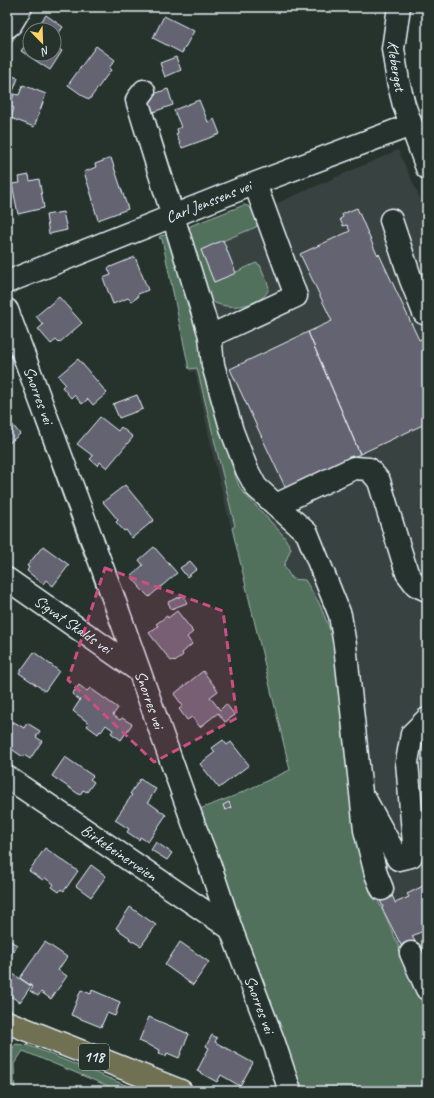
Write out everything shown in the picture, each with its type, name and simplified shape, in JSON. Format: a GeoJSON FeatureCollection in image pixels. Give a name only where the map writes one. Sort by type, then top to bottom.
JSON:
{"type":"FeatureCollection","features":[{"type":"Feature","properties":{"kind":"main road","name":"118"},"geometry":{"type":"LineString","coordinates":[[8,1024],[181,1091]]}},
{"type":"Feature","properties":{"kind":"street"},"geometry":{"type":"LineString","coordinates":[[7,27],[11,24],[21,7]]}},
{"type":"Feature","properties":{"kind":"street","name":"Kleberget"},"geometry":{"type":"LineString","coordinates":[[399,7],[393,49],[398,81],[411,125],[427,168]]}},
{"type":"Feature","properties":{"kind":"street"},"geometry":{"type":"LineString","coordinates":[[144,91],[137,100],[201,304],[210,336],[213,365],[232,431],[247,470],[256,487],[307,533],[340,615],[345,645],[365,830],[376,874],[382,888]]}},
{"type":"Feature","properties":{"kind":"street","name":"Carl Jenssens vei"},"geometry":{"type":"LineString","coordinates":[[7,282],[255,184],[411,125]]}},
{"type":"Feature","properties":{"kind":"street"},"geometry":{"type":"LineString","coordinates":[[210,336],[296,296],[255,184]]}},
{"type":"Feature","properties":{"kind":"street"},"geometry":{"type":"LineString","coordinates":[[391,220],[411,280],[424,313],[427,314]]}},
{"type":"Feature","properties":{"kind":"street","name":"Snorres vei"},"geometry":{"type":"LineString","coordinates":[[7,310],[112,594],[290,1091]]}},
{"type":"Feature","properties":{"kind":"street"},"geometry":{"type":"LineString","coordinates":[[276,505],[354,468],[369,469],[379,481],[407,573],[416,585],[427,590]]}},
{"type":"Feature","properties":{"kind":"street","name":"Sigvat Skalds vei"},"geometry":{"type":"LineString","coordinates":[[7,579],[139,671]]}},
{"type":"Feature","properties":{"kind":"street"},"geometry":{"type":"LineString","coordinates":[[362,793],[398,859],[411,856],[414,844],[408,762],[412,734],[427,719]]}},
{"type":"Feature","properties":{"kind":"street","name":"Birkebeinerveien"},"geometry":{"type":"LineString","coordinates":[[7,777],[231,929]]}},
{"type":"Feature","properties":{"kind":"street"},"geometry":{"type":"LineString","coordinates":[[411,953],[427,989]]}},
{"type":"Feature","properties":{"kind":"highlighted area"},"geometry":{"type":"Polygon","coordinates":[[[105,568],[223,611],[237,718],[154,762],[68,680],[105,568]]]}},
{"type":"Feature","properties":{"kind":"shaded area"},"geometry":{"type":"Polygon","coordinates":[[[398,150],[427,214],[427,1091],[290,770],[214,459],[195,371],[190,372],[162,239],[248,208],[254,212],[273,205],[398,150]]]}},
{"type":"Feature","properties":{"kind":"green space"},"geometry":{"type":"Polygon","coordinates":[[[31,7],[35,7],[25,22],[22,22],[22,26],[7,49],[7,40],[31,7]]]}},
{"type":"Feature","properties":{"kind":"green space"},"geometry":{"type":"Polygon","coordinates":[[[148,96],[181,200],[177,201],[171,187],[148,96]]]}},
{"type":"Feature","properties":{"kind":"green space"},"geometry":{"type":"Polygon","coordinates":[[[244,205],[250,207],[253,211],[258,223],[256,227],[201,250],[214,282],[256,263],[260,265],[269,287],[266,294],[260,299],[242,306],[214,303],[208,298],[189,233],[190,226],[244,205]]]}},
{"type":"Feature","properties":{"kind":"green space"},"geometry":{"type":"Polygon","coordinates":[[[169,235],[196,310],[213,394],[230,460],[239,486],[283,535],[291,548],[284,566],[292,579],[305,580],[319,603],[338,649],[342,730],[350,781],[375,894],[427,1008],[427,1091],[305,1091],[301,1083],[296,1080],[197,810],[234,796],[290,770],[232,528],[235,526],[197,368],[189,369],[162,239],[159,238],[160,236],[169,235]]]}},
{"type":"Feature","properties":{"kind":"green space"},"geometry":{"type":"Polygon","coordinates":[[[40,419],[91,560],[86,561],[35,420],[40,419]]]}},
{"type":"Feature","properties":{"kind":"green space"},"geometry":{"type":"Polygon","coordinates":[[[92,576],[98,577],[113,622],[110,625],[92,576]]]}},
{"type":"Feature","properties":{"kind":"green space"},"geometry":{"type":"Polygon","coordinates":[[[16,1044],[30,1046],[140,1091],[120,1091],[23,1051],[14,1064],[15,1091],[11,1091],[9,1060],[12,1049],[16,1044]]]}},
{"type":"Feature","properties":{"kind":"building"},"geometry":{"type":"Polygon","coordinates":[[[46,15],[56,22],[41,22],[46,15]]]}},
{"type":"Feature","properties":{"kind":"building"},"geometry":{"type":"Polygon","coordinates":[[[164,16],[194,31],[182,53],[153,38],[164,16]]]}},
{"type":"Feature","properties":{"kind":"building"},"geometry":{"type":"Polygon","coordinates":[[[96,46],[115,60],[109,68],[111,70],[89,100],[68,85],[96,46]]]}},
{"type":"Feature","properties":{"kind":"building"},"geometry":{"type":"Polygon","coordinates":[[[176,57],[181,70],[165,77],[160,63],[176,57]]]}},
{"type":"Feature","properties":{"kind":"building"},"geometry":{"type":"Polygon","coordinates":[[[38,62],[55,62],[50,70],[38,62]]]}},
{"type":"Feature","properties":{"kind":"building"},"geometry":{"type":"Polygon","coordinates":[[[7,74],[18,78],[11,97],[7,96],[7,74]]]}},
{"type":"Feature","properties":{"kind":"building"},"geometry":{"type":"Polygon","coordinates":[[[23,85],[46,94],[34,127],[11,118],[14,108],[10,106],[14,94],[19,95],[23,85]]]}},
{"type":"Feature","properties":{"kind":"building"},"geometry":{"type":"Polygon","coordinates":[[[168,89],[173,105],[153,112],[148,96],[168,89]]]}},
{"type":"Feature","properties":{"kind":"building"},"geometry":{"type":"Polygon","coordinates":[[[199,100],[208,122],[214,119],[220,134],[182,148],[176,134],[178,133],[177,129],[181,127],[174,110],[199,100]]]}},
{"type":"Feature","properties":{"kind":"building"},"geometry":{"type":"Polygon","coordinates":[[[111,158],[128,209],[98,220],[84,172],[96,167],[95,164],[111,158]]]}},
{"type":"Feature","properties":{"kind":"building"},"geometry":{"type":"Polygon","coordinates":[[[29,175],[30,181],[39,179],[44,208],[18,214],[12,184],[20,183],[19,177],[29,175]]]}},
{"type":"Feature","properties":{"kind":"building"},"geometry":{"type":"Polygon","coordinates":[[[357,208],[375,250],[378,255],[379,254],[419,340],[427,336],[427,423],[360,454],[308,332],[332,321],[300,254],[350,231],[347,225],[343,226],[340,219],[343,217],[342,214],[357,208]]]}},
{"type":"Feature","properties":{"kind":"building"},"geometry":{"type":"Polygon","coordinates":[[[63,212],[67,230],[49,234],[46,215],[63,212]]]}},
{"type":"Feature","properties":{"kind":"building"},"geometry":{"type":"Polygon","coordinates":[[[223,240],[236,273],[214,282],[201,250],[223,240]]]}},
{"type":"Feature","properties":{"kind":"building"},"geometry":{"type":"Polygon","coordinates":[[[135,257],[148,290],[138,294],[137,298],[131,301],[128,298],[113,304],[103,278],[111,275],[108,268],[135,257]]]}},
{"type":"Feature","properties":{"kind":"building"},"geometry":{"type":"Polygon","coordinates":[[[59,297],[82,323],[59,343],[56,340],[51,344],[38,329],[43,325],[36,316],[59,297]]]}},
{"type":"Feature","properties":{"kind":"building"},"geometry":{"type":"Polygon","coordinates":[[[308,332],[360,454],[286,489],[230,369],[308,332]]]}},
{"type":"Feature","properties":{"kind":"building"},"geometry":{"type":"Polygon","coordinates":[[[78,359],[107,393],[93,405],[88,399],[82,404],[74,395],[71,398],[62,387],[65,384],[58,376],[78,359]]]}},
{"type":"Feature","properties":{"kind":"building"},"geometry":{"type":"Polygon","coordinates":[[[137,395],[143,409],[119,418],[113,404],[137,395]]]}},
{"type":"Feature","properties":{"kind":"building"},"geometry":{"type":"Polygon","coordinates":[[[100,417],[118,431],[121,427],[133,437],[107,468],[100,462],[98,466],[90,459],[93,456],[77,444],[100,417]]]}},
{"type":"Feature","properties":{"kind":"building"},"geometry":{"type":"Polygon","coordinates":[[[7,418],[20,434],[7,445],[7,418]]]}},
{"type":"Feature","properties":{"kind":"building"},"geometry":{"type":"Polygon","coordinates":[[[125,485],[154,520],[132,538],[126,530],[124,531],[116,522],[118,520],[103,502],[125,485]]]}},
{"type":"Feature","properties":{"kind":"building"},"geometry":{"type":"Polygon","coordinates":[[[43,546],[69,565],[53,586],[46,580],[43,584],[27,571],[29,567],[27,566],[43,546]]]}},
{"type":"Feature","properties":{"kind":"building"},"geometry":{"type":"Polygon","coordinates":[[[154,547],[177,573],[149,597],[131,576],[143,565],[139,560],[154,547]]]}},
{"type":"Feature","properties":{"kind":"building"},"geometry":{"type":"Polygon","coordinates":[[[190,561],[197,569],[187,577],[180,568],[190,561]]]}},
{"type":"Feature","properties":{"kind":"building"},"geometry":{"type":"Polygon","coordinates":[[[184,595],[187,603],[171,609],[168,602],[184,595]]]}},
{"type":"Feature","properties":{"kind":"building"},"geometry":{"type":"Polygon","coordinates":[[[177,611],[193,632],[187,637],[192,644],[175,662],[173,660],[171,661],[149,633],[158,626],[156,624],[167,616],[168,618],[177,611]]]}},
{"type":"Feature","properties":{"kind":"building"},"geometry":{"type":"Polygon","coordinates":[[[34,652],[59,671],[45,691],[19,673],[34,652]]]}},
{"type":"Feature","properties":{"kind":"building"},"geometry":{"type":"Polygon","coordinates":[[[203,671],[218,691],[210,697],[220,710],[226,704],[235,715],[225,722],[218,713],[200,727],[192,717],[187,720],[179,709],[183,706],[174,694],[203,671]]]}},
{"type":"Feature","properties":{"kind":"building"},"geometry":{"type":"Polygon","coordinates":[[[79,685],[87,691],[90,688],[118,708],[113,715],[120,720],[122,718],[132,724],[121,740],[111,733],[113,730],[106,725],[98,734],[87,726],[89,723],[73,711],[80,700],[72,694],[79,685]]]}},
{"type":"Feature","properties":{"kind":"building"},"geometry":{"type":"Polygon","coordinates":[[[9,719],[24,728],[27,723],[40,731],[36,737],[42,741],[30,759],[24,755],[23,757],[7,746],[7,722],[9,719]]]}},
{"type":"Feature","properties":{"kind":"building"},"geometry":{"type":"Polygon","coordinates":[[[223,740],[227,745],[231,742],[249,765],[219,788],[200,764],[215,752],[212,748],[223,740]]]}},
{"type":"Feature","properties":{"kind":"building"},"geometry":{"type":"Polygon","coordinates":[[[65,757],[93,776],[90,779],[94,782],[87,792],[83,790],[80,795],[52,776],[65,757]]]}},
{"type":"Feature","properties":{"kind":"building"},"geometry":{"type":"Polygon","coordinates":[[[140,779],[156,789],[148,802],[166,815],[148,842],[140,837],[139,840],[127,832],[129,829],[115,820],[132,795],[130,794],[140,779]]]}},
{"type":"Feature","properties":{"kind":"building"},"geometry":{"type":"Polygon","coordinates":[[[229,802],[231,808],[225,810],[223,805],[229,802]]]}},
{"type":"Feature","properties":{"kind":"building"},"geometry":{"type":"Polygon","coordinates":[[[156,842],[172,853],[167,860],[151,850],[156,842]]]}},
{"type":"Feature","properties":{"kind":"building"},"geometry":{"type":"Polygon","coordinates":[[[45,848],[78,871],[64,891],[61,889],[59,892],[52,887],[54,884],[45,878],[43,880],[29,871],[45,848]]]}},
{"type":"Feature","properties":{"kind":"building"},"geometry":{"type":"Polygon","coordinates":[[[91,865],[106,876],[91,897],[76,886],[91,865]]]}},
{"type":"Feature","properties":{"kind":"building"},"geometry":{"type":"Polygon","coordinates":[[[427,884],[427,934],[425,930],[412,936],[418,947],[405,953],[382,908],[383,907],[378,896],[390,891],[395,903],[409,897],[407,894],[427,884]]]}},
{"type":"Feature","properties":{"kind":"building"},"geometry":{"type":"Polygon","coordinates":[[[130,907],[156,925],[141,946],[129,939],[130,938],[116,928],[130,907]]]}},
{"type":"Feature","properties":{"kind":"building"},"geometry":{"type":"Polygon","coordinates":[[[7,939],[17,945],[7,960],[7,939]]]}},
{"type":"Feature","properties":{"kind":"building"},"geometry":{"type":"Polygon","coordinates":[[[45,942],[67,957],[58,970],[67,976],[51,999],[41,992],[38,996],[30,991],[33,987],[20,978],[45,942]]]}},
{"type":"Feature","properties":{"kind":"building"},"geometry":{"type":"Polygon","coordinates":[[[180,942],[209,962],[193,985],[165,965],[180,942]]]}},
{"type":"Feature","properties":{"kind":"building"},"geometry":{"type":"Polygon","coordinates":[[[13,974],[31,986],[20,1002],[7,994],[7,984],[13,974]]]}},
{"type":"Feature","properties":{"kind":"building"},"geometry":{"type":"Polygon","coordinates":[[[81,990],[91,994],[92,990],[120,1002],[115,1016],[107,1013],[101,1027],[71,1015],[81,990]]]}},
{"type":"Feature","properties":{"kind":"building"},"geometry":{"type":"Polygon","coordinates":[[[149,1017],[189,1034],[179,1058],[167,1053],[166,1056],[159,1053],[160,1050],[139,1041],[149,1017]]]}},
{"type":"Feature","properties":{"kind":"building"},"geometry":{"type":"Polygon","coordinates":[[[212,1035],[217,1038],[215,1042],[253,1063],[240,1086],[221,1075],[217,1082],[197,1071],[209,1048],[206,1046],[212,1035]]]}}]}
